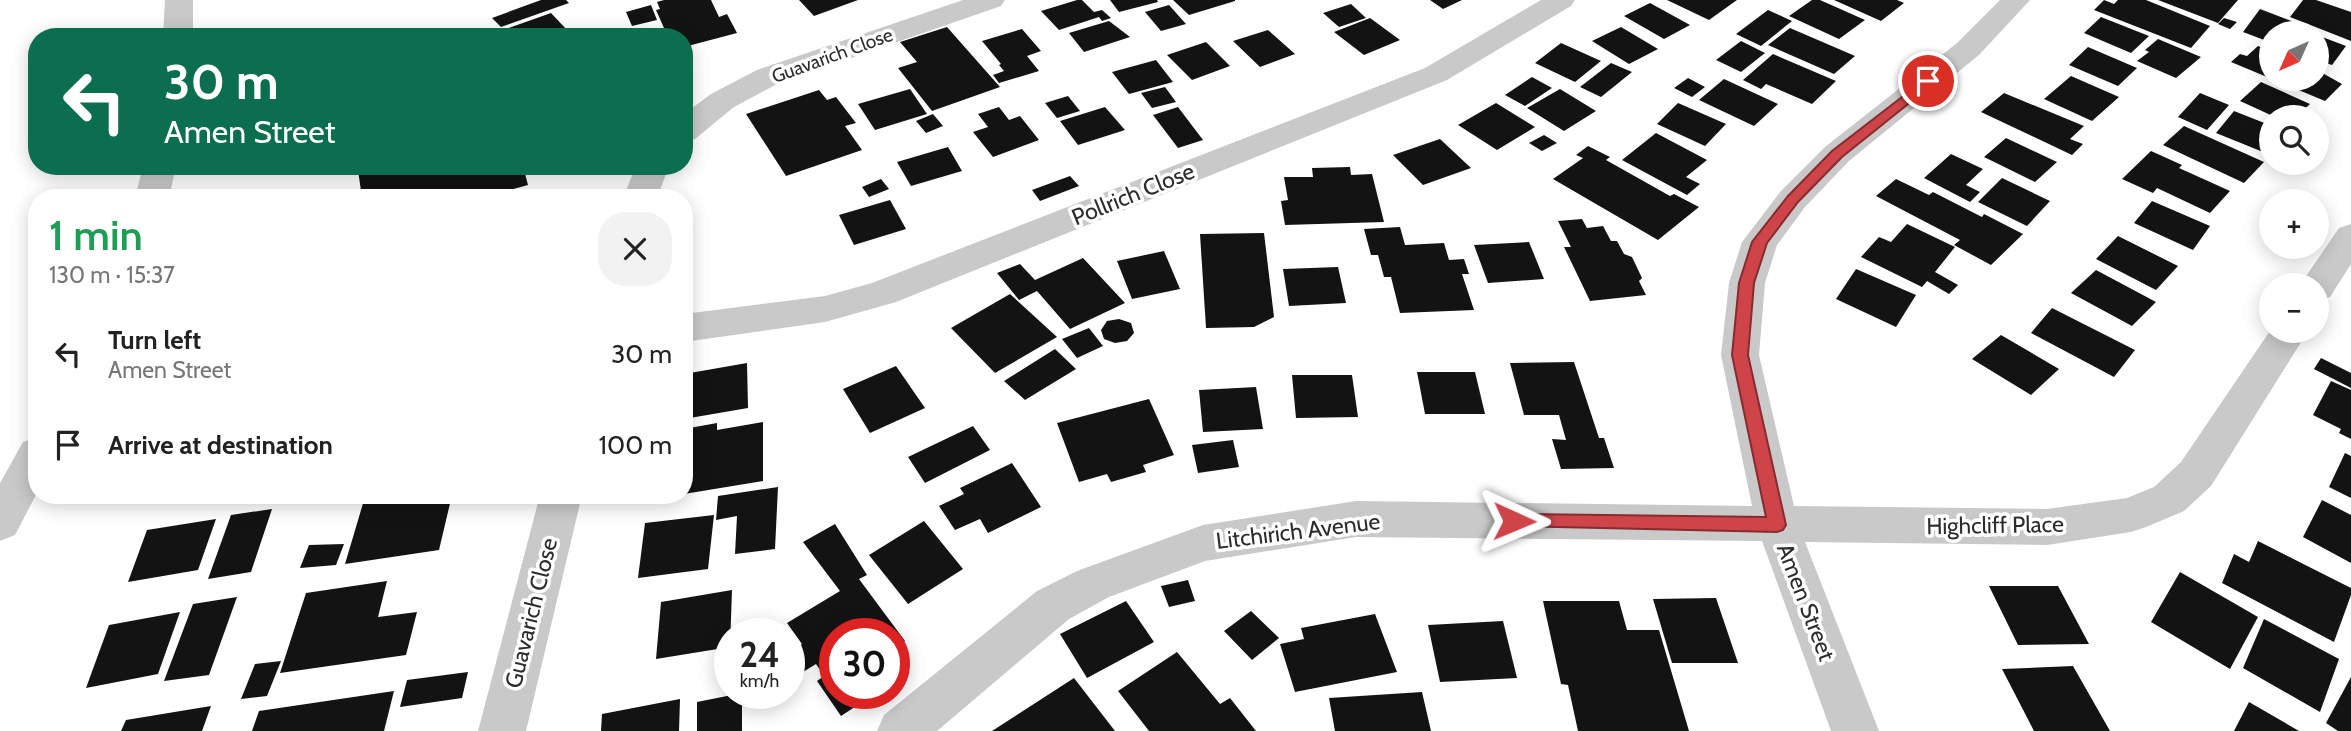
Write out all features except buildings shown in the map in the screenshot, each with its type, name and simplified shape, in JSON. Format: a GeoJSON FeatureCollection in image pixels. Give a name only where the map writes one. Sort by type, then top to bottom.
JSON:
{"type":"FeatureCollection","features":[{"type":"Feature","properties":{"kind":"street"},"geometry":{"type":"LineString","coordinates":[[177,28],[179,0]]}},
{"type":"Feature","properties":{"kind":"street","name":"Guavarich Close"},"geometry":{"type":"LineString","coordinates":[[693,122],[700,115],[748,87],[797,64],[991,0]]}},
{"type":"Feature","properties":{"kind":"street","name":"Pollrich Close"},"geometry":{"type":"LineString","coordinates":[[693,327],[825,310],[883,293],[1436,74],[1561,0]]}},
{"type":"Feature","properties":{"kind":"street","name":"Amen Street"},"geometry":{"type":"LineString","coordinates":[[1855,731],[1777,525],[1740,355],[1747,283],[1760,242],[1793,199],[1837,154],[1968,49],[2016,0]]}},
{"type":"Feature","properties":{"kind":"street"},"geometry":{"type":"LineString","coordinates":[[2327,273],[2351,236]]}},
{"type":"Feature","properties":{"kind":"street","name":"Highcliff Place"},"geometry":{"type":"LineString","coordinates":[[1777,525],[2047,527],[2131,515],[2169,499],[2196,474],[2281,343]]}},
{"type":"Feature","properties":{"kind":"street"},"geometry":{"type":"LineString","coordinates":[[0,523],[28,470]]}},
{"type":"Feature","properties":{"kind":"street","name":"Guavarich Close"},"geometry":{"type":"LineString","coordinates":[[502,731],[559,504]]}},
{"type":"Feature","properties":{"kind":"street","name":"Litchirich Avenue"},"geometry":{"type":"LineString","coordinates":[[914,727],[1053,605],[1093,584],[1203,543],[1356,519],[1777,525]]}},
{"type":"Feature","properties":{"kind":"route"},"geometry":{"type":"LineString","coordinates":[[1514,521],[1777,525],[1740,355],[1747,283],[1760,242],[1793,199],[1837,154],[1928,81]]}}]}
